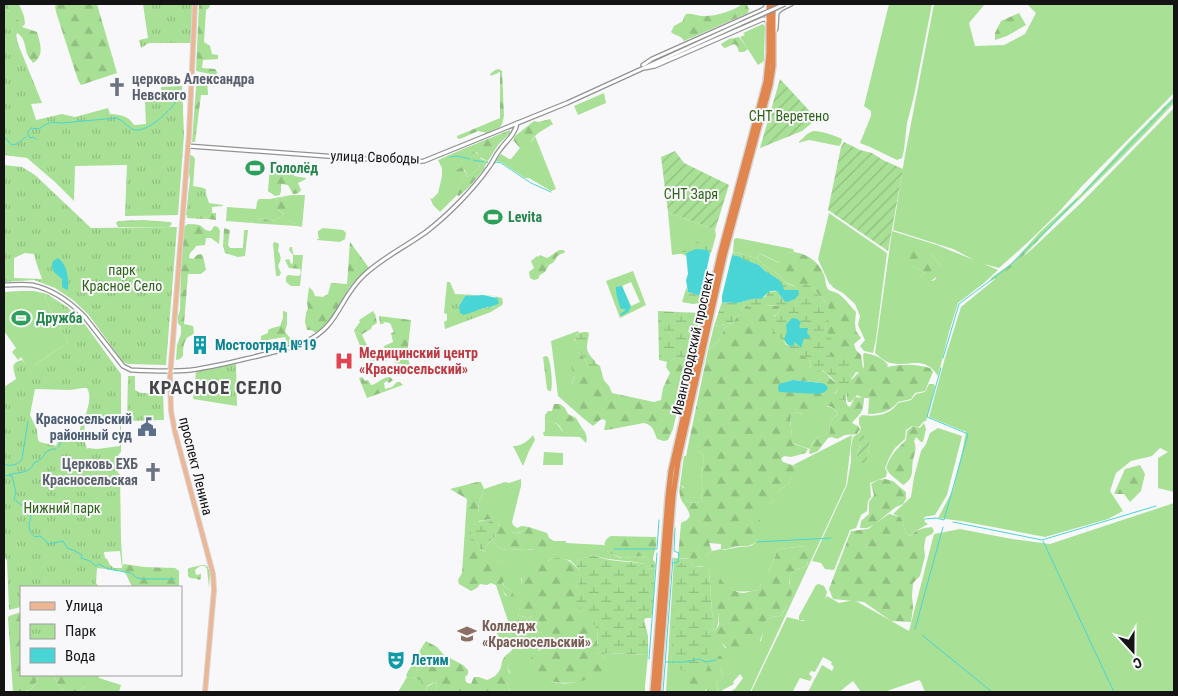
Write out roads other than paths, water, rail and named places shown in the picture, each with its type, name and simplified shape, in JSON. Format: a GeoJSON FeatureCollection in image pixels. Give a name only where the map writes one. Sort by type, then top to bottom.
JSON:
{"type":"FeatureCollection","features":[{"type":"Feature","properties":{"kind":"highway","name":"Ивангородский проспект"},"geometry":{"type":"LineString","coordinates":[[658,692],[677,466],[724,256],[770,85],[773,66],[772,34],[768,4]]}},
{"type":"Feature","properties":{"kind":"highway","name":"Ивангородский проспект"},"geometry":{"type":"LineString","coordinates":[[653,692],[668,497],[673,462],[720,255],[766,82],[774,4]]}},
{"type":"Feature","properties":{"kind":"main road","name":"проспект Ленина"},"geometry":{"type":"LineString","coordinates":[[195,4],[188,146],[170,370],[171,411],[175,432],[213,574],[214,590],[205,692]]}},
{"type":"Feature","properties":{"kind":"main road","name":"улица Свободы"},"geometry":{"type":"LineString","coordinates":[[635,71],[652,59],[762,10],[768,4]]}},
{"type":"Feature","properties":{"kind":"main road","name":"улица Свободы"},"geometry":{"type":"LineString","coordinates":[[188,146],[414,162],[424,161],[567,102],[785,4]]}},
{"type":"Feature","properties":{"kind":"main road"},"geometry":{"type":"LineString","coordinates":[[772,34],[776,30],[777,13],[791,4]]}},
{"type":"Feature","properties":{"kind":"main road","name":"улица Свободы"},"geometry":{"type":"LineString","coordinates":[[635,71],[655,66],[763,19],[768,22],[768,32],[772,34]]}},
{"type":"Feature","properties":{"kind":"main road"},"geometry":{"type":"LineString","coordinates":[[4,285],[23,284],[37,286],[64,299],[84,316],[127,369],[195,369],[283,350],[320,334],[333,321],[352,289],[365,274],[444,217],[489,167],[499,150],[516,130],[517,123]]}},
{"type":"Feature","properties":{"kind":"water"},"geometry":{"type":"Polygon","coordinates":[[[696,249],[708,250],[710,254],[701,296],[688,292],[686,280],[688,274],[686,253],[696,249]]]}},
{"type":"Feature","properties":{"kind":"water"},"geometry":{"type":"Polygon","coordinates":[[[732,255],[759,265],[779,280],[784,290],[798,290],[799,294],[795,299],[787,302],[784,301],[777,291],[774,291],[769,292],[761,299],[723,303],[722,296],[732,255]]]}},
{"type":"Feature","properties":{"kind":"water"},"geometry":{"type":"Polygon","coordinates":[[[58,258],[64,264],[67,272],[67,290],[62,287],[62,279],[53,270],[53,261],[58,258]]]}},
{"type":"Feature","properties":{"kind":"water"},"geometry":{"type":"Polygon","coordinates":[[[622,286],[631,307],[628,312],[621,316],[620,314],[626,310],[621,309],[616,287],[622,286]]]}},
{"type":"Feature","properties":{"kind":"water"},"geometry":{"type":"Polygon","coordinates":[[[483,295],[497,298],[499,303],[464,315],[460,313],[459,306],[465,296],[483,295]]]}},
{"type":"Feature","properties":{"kind":"water"},"geometry":{"type":"Polygon","coordinates":[[[793,318],[801,322],[800,328],[808,328],[807,333],[810,336],[809,338],[804,338],[801,348],[795,342],[792,347],[784,339],[787,332],[786,325],[793,318]]]}},
{"type":"Feature","properties":{"kind":"water"},"geometry":{"type":"Polygon","coordinates":[[[793,380],[822,383],[828,388],[825,392],[819,394],[779,392],[779,384],[793,380]]]}},
{"type":"Feature","properties":{"kind":"waterway"},"geometry":{"type":"LineString","coordinates":[[36,139],[30,138],[28,131],[31,128],[39,129],[51,122],[62,123],[116,118],[132,129],[138,130],[158,120],[171,108],[179,97]]}},
{"type":"Feature","properties":{"kind":"waterway"},"geometry":{"type":"LineString","coordinates":[[1083,193],[1174,99]]}},
{"type":"Feature","properties":{"kind":"waterway"},"geometry":{"type":"LineString","coordinates":[[4,137],[12,145],[19,143],[26,137]]}},
{"type":"Feature","properties":{"kind":"waterway"},"geometry":{"type":"LineString","coordinates":[[450,157],[457,156],[470,159]]}},
{"type":"Feature","properties":{"kind":"waterway"},"geometry":{"type":"LineString","coordinates":[[473,160],[484,162]]}},
{"type":"Feature","properties":{"kind":"waterway"},"geometry":{"type":"LineString","coordinates":[[493,165],[496,162],[501,163],[531,183],[551,192]]}},
{"type":"Feature","properties":{"kind":"waterway"},"geometry":{"type":"LineString","coordinates":[[943,358],[959,304],[1007,268],[1077,199]]}},
{"type":"Feature","properties":{"kind":"waterway"},"geometry":{"type":"LineString","coordinates":[[925,519],[936,518],[944,520],[968,434],[927,417],[941,368]]}},
{"type":"Feature","properties":{"kind":"waterway"},"geometry":{"type":"LineString","coordinates":[[4,464],[14,465],[22,459],[28,421]]}},
{"type":"Feature","properties":{"kind":"waterway"},"geometry":{"type":"LineString","coordinates":[[59,447],[61,440],[79,435]]}},
{"type":"Feature","properties":{"kind":"waterway"},"geometry":{"type":"LineString","coordinates":[[9,475],[30,469],[46,452],[56,449]]}},
{"type":"Feature","properties":{"kind":"waterway"},"geometry":{"type":"LineString","coordinates":[[4,475],[12,476],[16,493],[14,499],[27,509],[31,515],[30,529],[35,537],[40,536],[49,544],[63,541],[67,548],[82,555],[81,558],[90,561],[96,566],[99,564],[108,569],[131,573],[137,578],[143,579],[175,579]]}},
{"type":"Feature","properties":{"kind":"waterway"},"geometry":{"type":"LineString","coordinates":[[953,522],[1042,540],[1156,506]]}},
{"type":"Feature","properties":{"kind":"waterway"},"geometry":{"type":"LineString","coordinates":[[614,549],[657,549],[659,520]]}},
{"type":"Feature","properties":{"kind":"waterway"},"geometry":{"type":"LineString","coordinates":[[915,629],[943,527]]}},
{"type":"Feature","properties":{"kind":"waterway"},"geometry":{"type":"LineString","coordinates":[[673,563],[678,562],[679,553],[674,551],[675,528]]}},
{"type":"Feature","properties":{"kind":"waterway"},"geometry":{"type":"LineString","coordinates":[[757,542],[831,538]]}},
{"type":"Feature","properties":{"kind":"waterway"},"geometry":{"type":"LineString","coordinates":[[1043,541],[1114,692]]}},
{"type":"Feature","properties":{"kind":"waterway"},"geometry":{"type":"LineString","coordinates":[[649,659],[657,553]]}},
{"type":"Feature","properties":{"kind":"waterway"},"geometry":{"type":"LineString","coordinates":[[663,692],[673,558]]}},
{"type":"Feature","properties":{"kind":"waterway"},"geometry":{"type":"LineString","coordinates":[[922,635],[992,692]]}},
{"type":"Feature","properties":{"kind":"waterway"},"geometry":{"type":"LineString","coordinates":[[666,662],[684,662],[699,659],[706,662],[716,660]]}},
{"type":"Feature","properties":{"kind":"place","name":"церковь Александра Невского"},"geometry":{"type":"Point","coordinates":[117,87]}},
{"type":"Feature","properties":{"kind":"place","name":"Гололёд"},"geometry":{"type":"Point","coordinates":[255,168]}},
{"type":"Feature","properties":{"kind":"place","name":"Levita"},"geometry":{"type":"Point","coordinates":[493,217]}},
{"type":"Feature","properties":{"kind":"place","name":"Дружба"},"geometry":{"type":"Point","coordinates":[21,318]}},
{"type":"Feature","properties":{"kind":"place","name":"Мостоотряд №19"},"geometry":{"type":"Point","coordinates":[200,345]}},
{"type":"Feature","properties":{"kind":"place","name":"Медицинский центр «Красносельский»"},"geometry":{"type":"Point","coordinates":[344,361]}},
{"type":"Feature","properties":{"kind":"place","name":"Красносельский районный суд"},"geometry":{"type":"Point","coordinates":[147,427]}},
{"type":"Feature","properties":{"kind":"place","name":"Церковь ЕХБ Красносельская"},"geometry":{"type":"Point","coordinates":[153,472]}},
{"type":"Feature","properties":{"kind":"place","name":"Колледж «Красносельский»"},"geometry":{"type":"Point","coordinates":[467,634]}},
{"type":"Feature","properties":{"kind":"place","name":"Летим"},"geometry":{"type":"Point","coordinates":[396,660]}},
{"type":"Feature","properties":{"kind":"district","name":"КРАСНОЕ СЕЛО"},"geometry":{"type":"Point","coordinates":[216,387]}},
{"type":"Feature","properties":{"kind":"park label","name":"СНТ Веретено"},"geometry":{"type":"Point","coordinates":[789,116]}},
{"type":"Feature","properties":{"kind":"park label","name":"СНТ Заря"},"geometry":{"type":"Point","coordinates":[691,194]}},
{"type":"Feature","properties":{"kind":"park label","name":"парк Красное Село"},"geometry":{"type":"Point","coordinates":[122,278]}},
{"type":"Feature","properties":{"kind":"park label","name":"Нижний парк"},"geometry":{"type":"Point","coordinates":[62,508]}}]}
